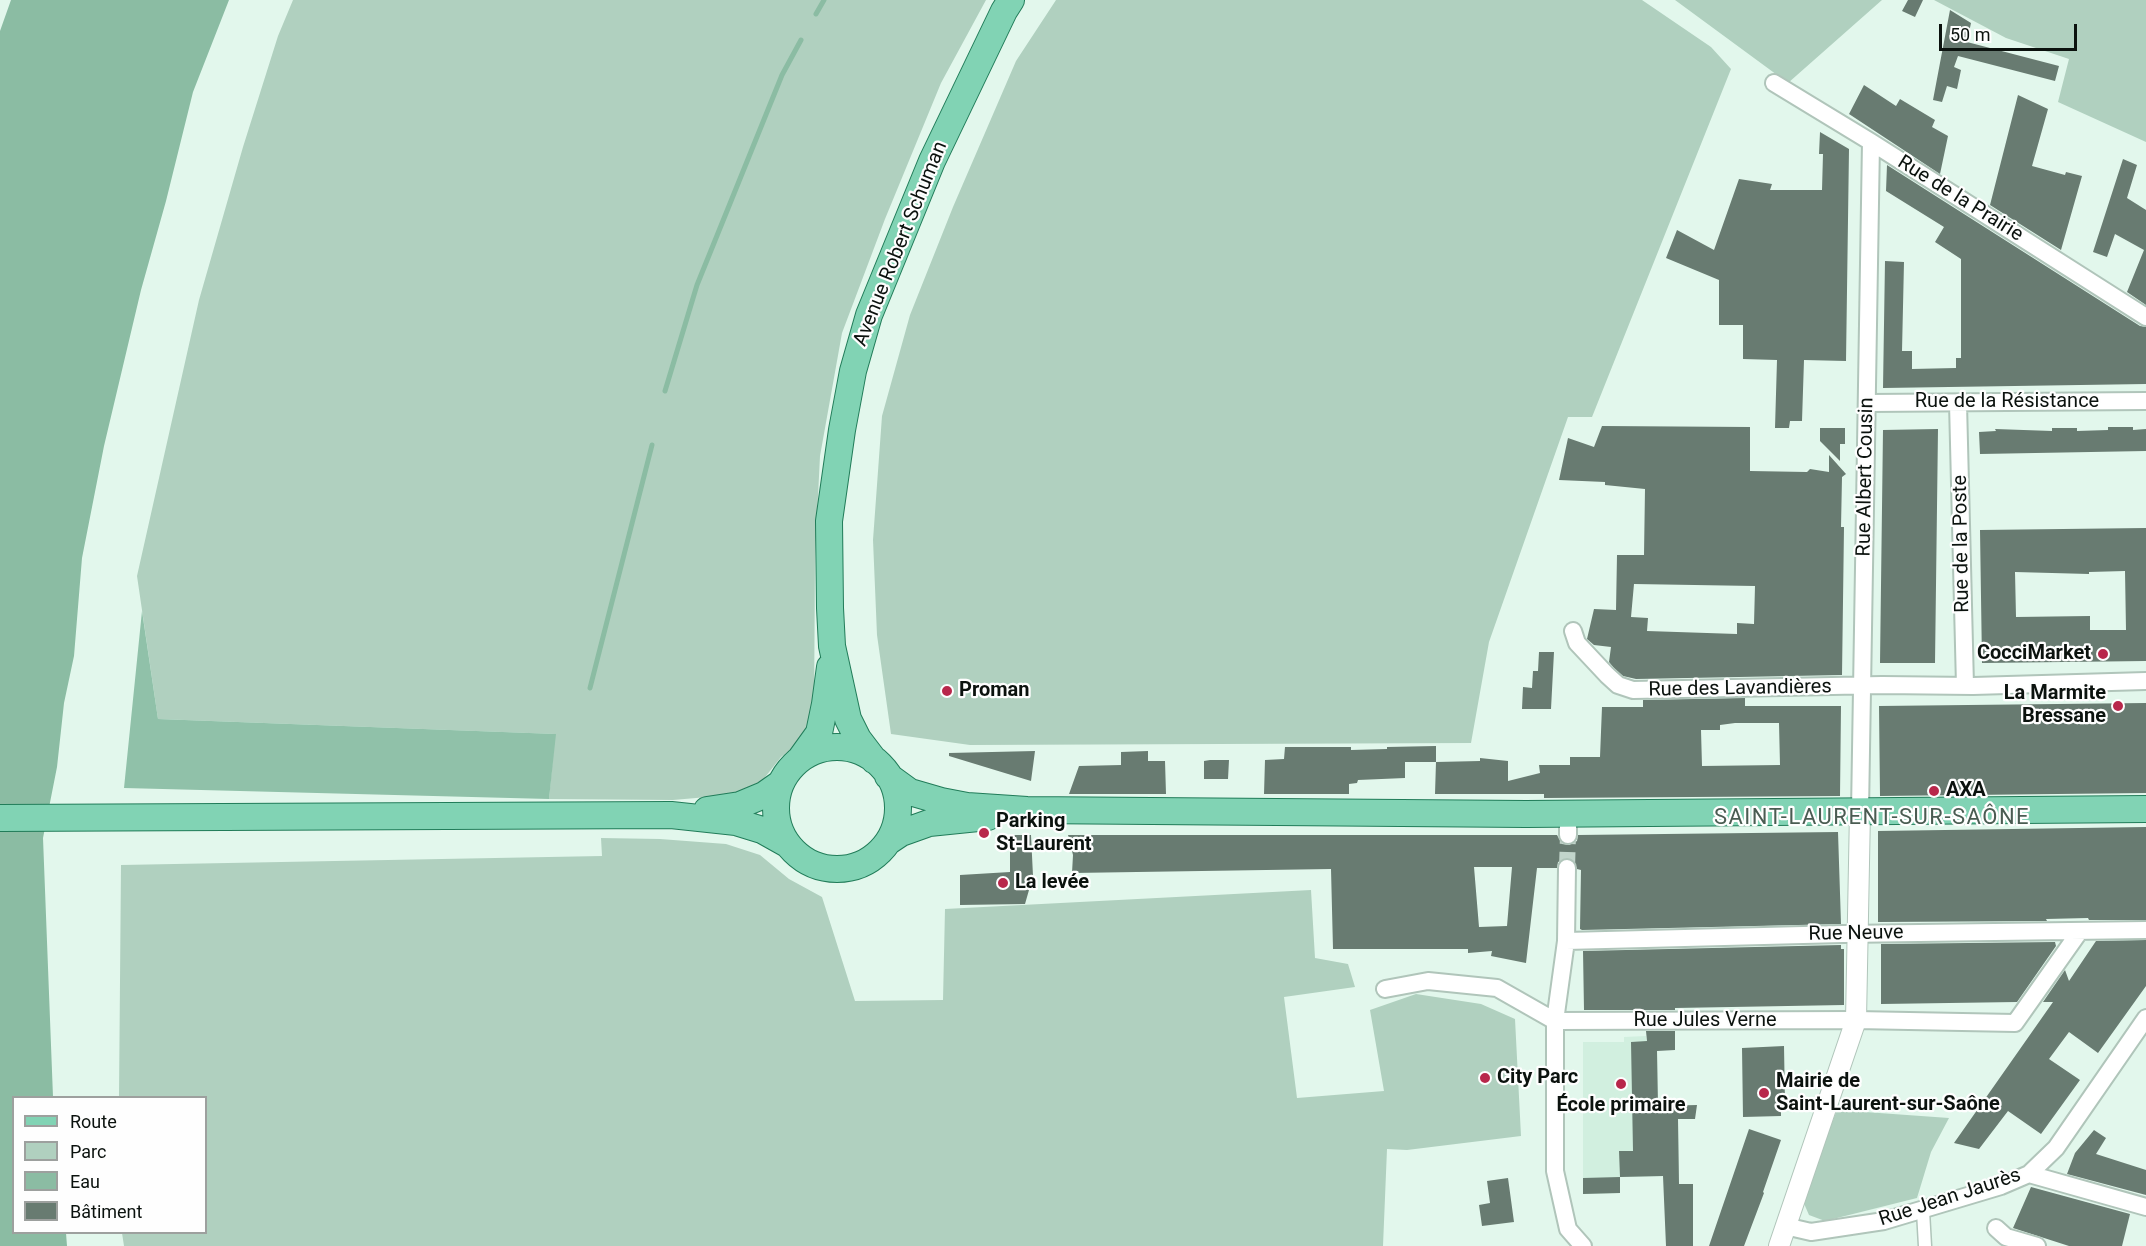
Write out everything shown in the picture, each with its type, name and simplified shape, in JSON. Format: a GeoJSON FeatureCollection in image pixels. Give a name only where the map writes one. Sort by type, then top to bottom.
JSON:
{"type":"FeatureCollection","features":[{"type":"Feature","properties":{"kind":"main road","name":"Avenue Robert Schuman"},"geometry":{"type":"LineString","coordinates":[[881,768],[858,739],[848,719],[832,646],[829,521],[853,371],[869,315],[932,161],[1004,10],[1011,0]]}},
{"type":"Feature","properties":{"kind":"main road","name":"Avenue Robert Schuman"},"geometry":{"type":"LineString","coordinates":[[799,761],[819,733],[832,646]]}},
{"type":"Feature","properties":{"kind":"main road"},"geometry":{"type":"LineString","coordinates":[[787,844],[779,826],[776,811],[781,783],[799,761],[811,753],[838,747],[857,751],[910,792],[967,806],[1027,810],[1568,824],[1860,811],[2146,809]]}},
{"type":"Feature","properties":{"kind":"main road"},"geometry":{"type":"LineString","coordinates":[[881,768],[895,790],[898,807],[896,826],[889,841]]}},
{"type":"Feature","properties":{"kind":"main road"},"geometry":{"type":"LineString","coordinates":[[671,815],[740,805],[764,795],[781,783]]}},
{"type":"Feature","properties":{"kind":"main road"},"geometry":{"type":"LineString","coordinates":[[0,818],[671,815],[736,822],[762,830],[787,844],[799,856],[814,865],[831,869],[848,868],[864,863],[878,854],[901,832],[929,823],[982,819],[1027,810]]}},
{"type":"Feature","properties":{"kind":"street","name":"Rue de la Prairie"},"geometry":{"type":"LineString","coordinates":[[1774,83],[2146,317]]}},
{"type":"Feature","properties":{"kind":"street","name":"Rue Albert Cousin"},"geometry":{"type":"LineString","coordinates":[[1860,811],[1871,142]]}},
{"type":"Feature","properties":{"kind":"street","name":"Rue de la Résistance"},"geometry":{"type":"LineString","coordinates":[[1868,403],[2146,401]]}},
{"type":"Feature","properties":{"kind":"street","name":"Rue de la Poste"},"geometry":{"type":"LineString","coordinates":[[1958,403],[1965,686]]}},
{"type":"Feature","properties":{"kind":"street","name":"Rue des Lavandières"},"geometry":{"type":"LineString","coordinates":[[1573,631],[1577,643],[1607,675],[1618,685],[1633,690],[1882,685],[1965,686],[2146,681]]}},
{"type":"Feature","properties":{"kind":"street"},"geometry":{"type":"LineString","coordinates":[[1779,1246],[1856,1020],[1860,811]]}},
{"type":"Feature","properties":{"kind":"street"},"geometry":{"type":"LineString","coordinates":[[1568,868],[1566,940],[1555,1021],[1555,1171],[1568,1228],[1583,1246]]}},
{"type":"Feature","properties":{"kind":"street","name":"Rue Neuve"},"geometry":{"type":"LineString","coordinates":[[1566,940],[2146,930]]}},
{"type":"Feature","properties":{"kind":"street","name":"Rue Jules Verne"},"geometry":{"type":"LineString","coordinates":[[1555,1021],[1856,1020],[2015,1023],[2080,932]]}},
{"type":"Feature","properties":{"kind":"street"},"geometry":{"type":"LineString","coordinates":[[1385,989],[1428,981],[1497,988],[1555,1021]]}},
{"type":"Feature","properties":{"kind":"street","name":"Rue Jean Jaurès"},"geometry":{"type":"LineString","coordinates":[[1785,1226],[1811,1232],[1884,1221],[2001,1186],[2029,1174],[2056,1148],[2146,1018]]}},
{"type":"Feature","properties":{"kind":"street"},"geometry":{"type":"LineString","coordinates":[[2029,1174],[2146,1207]]}},
{"type":"Feature","properties":{"kind":"street"},"geometry":{"type":"LineString","coordinates":[[1923,1211],[1925,1246]]}},
{"type":"Feature","properties":{"kind":"street"},"geometry":{"type":"LineString","coordinates":[[1996,1228],[2006,1237],[2037,1246]]}},
{"type":"Feature","properties":{"kind":"shaded area"},"geometry":{"type":"Polygon","coordinates":[[[142,611],[158,719],[556,734],[549,799],[124,788],[142,611]]]}},
{"type":"Feature","properties":{"kind":"shaded area","name":"École primaire"},"geometry":{"type":"Polygon","coordinates":[[[1646,1036],[1647,1041],[1657,1041],[1658,1118],[1678,1123],[1679,1176],[1620,1177],[1620,1193],[1583,1194],[1583,1042],[1624,1042],[1624,1037],[1646,1036]]]}},
{"type":"Feature","properties":{"kind":"green space"},"geometry":{"type":"Polygon","coordinates":[[[293,0],[986,0],[941,83],[885,219],[842,333],[820,456],[815,556],[814,716],[800,742],[781,757],[762,781],[742,794],[673,800],[549,799],[555,734],[158,719],[137,576],[199,300],[243,147],[278,36],[293,0]]]}},
{"type":"Feature","properties":{"kind":"green space"},"geometry":{"type":"Polygon","coordinates":[[[1056,0],[1642,0],[1711,47],[1731,69],[1592,417],[1568,417],[1489,642],[1471,743],[970,745],[891,734],[877,635],[873,540],[882,416],[910,315],[953,207],[1016,61],[1056,0]]]}},
{"type":"Feature","properties":{"kind":"green space"},"geometry":{"type":"Polygon","coordinates":[[[1675,0],[1882,0],[1788,83],[1675,0]]]}},
{"type":"Feature","properties":{"kind":"green space"},"geometry":{"type":"Polygon","coordinates":[[[1934,0],[2146,0],[2146,142],[2058,102],[2069,59],[2006,38],[1934,0]]]}},
{"type":"Feature","properties":{"kind":"green space"},"geometry":{"type":"Polygon","coordinates":[[[601,838],[660,839],[726,844],[760,855],[789,879],[822,897],[855,1001],[943,1000],[945,909],[1311,890],[1315,958],[1348,964],[1355,987],[1284,997],[1297,1098],[1384,1091],[1370,1010],[1416,994],[1481,1004],[1515,1019],[1521,1136],[1407,1150],[1387,1149],[1383,1246],[124,1246],[122,1234],[207,1234],[207,1096],[119,1096],[121,865],[602,856],[601,838]]]}},
{"type":"Feature","properties":{"kind":"green space"},"geometry":{"type":"Polygon","coordinates":[[[1837,1110],[1949,1118],[1931,1152],[1917,1198],[1825,1221],[1809,1215],[1802,1199],[1837,1110]]]}},
{"type":"Feature","properties":{"kind":"water"},"geometry":{"type":"Polygon","coordinates":[[[11,0],[229,0],[193,92],[141,290],[104,446],[82,558],[74,656],[64,703],[57,767],[43,838],[53,1096],[12,1096],[12,1234],[66,1234],[67,1246],[0,1246],[0,31],[11,0]]]}},
{"type":"Feature","properties":{"kind":"building"},"geometry":{"type":"Polygon","coordinates":[[[1908,0],[1923,0],[1915,17],[1902,11],[1908,0]]]}},
{"type":"Feature","properties":{"kind":"building"},"geometry":{"type":"Polygon","coordinates":[[[1950,10],[1971,23],[1967,42],[2059,66],[2055,81],[1958,56],[1954,67],[1961,70],[1957,89],[1947,86],[1942,102],[1933,100],[1950,10]]]}},
{"type":"Feature","properties":{"kind":"building"},"geometry":{"type":"Polygon","coordinates":[[[1864,85],[1896,106],[1900,99],[1935,120],[1932,127],[1948,136],[1940,174],[1849,114],[1864,85]]]}},
{"type":"Feature","properties":{"kind":"building"},"geometry":{"type":"Polygon","coordinates":[[[2018,95],[2048,109],[2032,166],[2065,175],[2066,172],[2082,176],[2061,250],[1990,205],[2018,95]]]}},
{"type":"Feature","properties":{"kind":"building"},"geometry":{"type":"Polygon","coordinates":[[[1820,132],[1849,149],[1846,361],[1804,360],[1802,421],[1790,421],[1789,428],[1775,428],[1777,360],[1743,359],[1743,325],[1719,325],[1719,280],[1666,258],[1677,230],[1714,250],[1739,179],[1772,184],[1770,190],[1822,190],[1823,154],[1819,154],[1820,132]]]}},
{"type":"Feature","properties":{"kind":"building"},"geometry":{"type":"Polygon","coordinates":[[[2123,159],[2137,165],[2127,198],[2146,210],[2146,305],[2127,292],[2144,250],[2115,234],[2107,257],[2093,252],[2123,159]]]}},
{"type":"Feature","properties":{"kind":"building"},"geometry":{"type":"Polygon","coordinates":[[[1887,165],[2140,326],[2146,327],[2146,384],[1883,388],[1885,261],[1904,262],[1902,351],[1912,351],[1912,369],[1956,368],[1956,358],[1961,358],[1961,259],[1935,242],[1944,227],[1886,191],[1887,165]]]}},
{"type":"Feature","properties":{"kind":"building"},"geometry":{"type":"Polygon","coordinates":[[[1602,426],[1750,427],[1750,471],[1807,472],[1810,469],[1829,472],[1829,455],[1846,474],[1842,477],[1841,527],[1844,527],[1842,675],[1636,679],[1623,676],[1614,668],[1609,662],[1611,647],[1594,645],[1587,639],[1594,609],[1616,610],[1617,555],[1644,555],[1645,489],[1605,485],[1605,482],[1559,480],[1568,438],[1594,447],[1602,426]],[[1634,584],[1631,617],[1648,618],[1647,631],[1737,634],[1737,623],[1754,624],[1755,586],[1634,584]]]}},
{"type":"Feature","properties":{"kind":"building"},"geometry":{"type":"Polygon","coordinates":[[[2108,427],[2146,429],[2146,451],[1980,454],[1979,432],[1996,431],[1995,429],[2052,431],[2052,428],[2077,428],[2077,431],[2108,430],[2108,427]]]}},
{"type":"Feature","properties":{"kind":"building"},"geometry":{"type":"Polygon","coordinates":[[[1820,428],[1845,428],[1845,444],[1840,444],[1840,461],[1820,441],[1820,428]]]}},
{"type":"Feature","properties":{"kind":"building"},"geometry":{"type":"Polygon","coordinates":[[[1938,429],[1935,663],[1880,663],[1883,430],[1938,429]]]}},
{"type":"Feature","properties":{"kind":"building"},"geometry":{"type":"Polygon","coordinates":[[[2146,528],[2146,661],[1982,663],[1980,530],[2146,528]],[[2125,571],[2089,572],[2089,574],[2015,572],[2016,617],[2090,616],[2090,630],[2126,630],[2125,571]]]}},
{"type":"Feature","properties":{"kind":"building"},"geometry":{"type":"Polygon","coordinates":[[[1539,652],[1554,652],[1551,709],[1522,709],[1523,687],[1532,688],[1533,671],[1538,671],[1539,652]]]}},
{"type":"Feature","properties":{"kind":"building"},"geometry":{"type":"Polygon","coordinates":[[[1745,698],[1745,706],[1841,706],[1840,796],[1544,798],[1544,794],[1435,794],[1436,762],[1480,761],[1480,758],[1508,761],[1508,781],[1540,773],[1539,765],[1570,765],[1570,757],[1600,757],[1602,707],[1643,707],[1643,700],[1745,698]],[[1735,723],[1720,725],[1720,730],[1701,730],[1702,766],[1780,765],[1779,723],[1735,723]]]}},
{"type":"Feature","properties":{"kind":"building"},"geometry":{"type":"Polygon","coordinates":[[[2146,703],[2146,793],[1880,796],[1879,706],[2146,703]]]}},
{"type":"Feature","properties":{"kind":"building"},"geometry":{"type":"Polygon","coordinates":[[[1436,746],[1436,762],[1405,762],[1405,778],[1358,780],[1357,783],[1349,784],[1349,794],[1264,794],[1265,760],[1284,759],[1285,747],[1351,747],[1351,750],[1436,746]]]}},
{"type":"Feature","properties":{"kind":"building"},"geometry":{"type":"Polygon","coordinates":[[[1035,751],[1031,781],[949,756],[949,753],[1035,751]]]}},
{"type":"Feature","properties":{"kind":"building"},"geometry":{"type":"Polygon","coordinates":[[[1148,751],[1148,761],[1165,761],[1166,794],[1069,794],[1079,766],[1121,765],[1121,752],[1148,751]]]}},
{"type":"Feature","properties":{"kind":"building"},"geometry":{"type":"Polygon","coordinates":[[[1229,760],[1228,779],[1204,779],[1204,761],[1229,760]]]}},
{"type":"Feature","properties":{"kind":"building"},"geometry":{"type":"Polygon","coordinates":[[[2146,827],[2146,920],[2089,920],[2088,918],[2046,919],[2047,921],[1878,922],[1878,831],[2146,827]]]}},
{"type":"Feature","properties":{"kind":"building"},"geometry":{"type":"Polygon","coordinates":[[[1838,832],[1841,924],[1582,930],[1580,929],[1581,870],[1577,869],[1573,859],[1567,858],[1558,862],[1557,868],[1537,868],[1526,963],[1491,956],[1492,951],[1468,953],[1468,949],[1333,949],[1331,869],[1072,873],[1073,855],[1068,835],[1557,835],[1562,844],[1569,845],[1577,841],[1578,835],[1838,832]],[[1474,867],[1479,927],[1507,926],[1512,867],[1474,867]]]}},
{"type":"Feature","properties":{"kind":"building"},"geometry":{"type":"Polygon","coordinates":[[[1010,835],[1031,835],[1033,876],[1025,904],[960,905],[960,875],[1010,872],[1010,835]]]}},
{"type":"Feature","properties":{"kind":"building"},"geometry":{"type":"Polygon","coordinates":[[[2146,940],[2146,986],[2098,1053],[2069,1032],[2049,1059],[2080,1080],[2041,1134],[2008,1111],[1979,1149],[1954,1143],[2053,1002],[2043,1002],[2065,970],[2069,981],[2096,941],[2146,940]]]}},
{"type":"Feature","properties":{"kind":"building"},"geometry":{"type":"Polygon","coordinates":[[[2055,942],[2056,946],[2017,1002],[1881,1004],[1881,944],[2055,942]]]}},
{"type":"Feature","properties":{"kind":"building"},"geometry":{"type":"Polygon","coordinates":[[[1841,945],[1841,949],[1844,949],[1844,1005],[1584,1010],[1583,951],[1841,945]]]}},
{"type":"Feature","properties":{"kind":"building"},"geometry":{"type":"Polygon","coordinates":[[[1646,1031],[1675,1031],[1675,1050],[1657,1051],[1658,1106],[1697,1105],[1695,1119],[1678,1119],[1679,1184],[1693,1184],[1693,1246],[1666,1246],[1663,1176],[1620,1177],[1619,1151],[1633,1151],[1631,1042],[1647,1041],[1646,1031]]]}},
{"type":"Feature","properties":{"kind":"building","name":"Mairie de Saint-Laurent-sur-Saône"},"geometry":{"type":"Polygon","coordinates":[[[1784,1046],[1785,1104],[1781,1104],[1781,1116],[1743,1117],[1742,1048],[1784,1046]]]}},
{"type":"Feature","properties":{"kind":"building"},"geometry":{"type":"Polygon","coordinates":[[[1749,1129],[1781,1140],[1764,1193],[1744,1246],[1709,1246],[1749,1129]]]}},
{"type":"Feature","properties":{"kind":"building"},"geometry":{"type":"Polygon","coordinates":[[[2094,1130],[2106,1138],[2096,1154],[2146,1170],[2146,1195],[2067,1174],[2075,1153],[2094,1130]]]}},
{"type":"Feature","properties":{"kind":"building"},"geometry":{"type":"Polygon","coordinates":[[[1620,1177],[1620,1193],[1583,1194],[1583,1178],[1620,1177]]]}},
{"type":"Feature","properties":{"kind":"building"},"geometry":{"type":"Polygon","coordinates":[[[1508,1178],[1514,1222],[1482,1226],[1479,1205],[1490,1203],[1487,1181],[1508,1178]]]}},
{"type":"Feature","properties":{"kind":"building"},"geometry":{"type":"Polygon","coordinates":[[[2031,1187],[2130,1214],[2122,1246],[2069,1246],[2013,1228],[2031,1187]]]}},
{"type":"Feature","properties":{"kind":"waterway"},"geometry":{"type":"LineString","coordinates":[[816,14],[824,0]]}},
{"type":"Feature","properties":{"kind":"waterway"},"geometry":{"type":"LineString","coordinates":[[665,391],[697,285],[782,75],[801,40]]}},
{"type":"Feature","properties":{"kind":"waterway"},"geometry":{"type":"LineString","coordinates":[[590,688],[652,445]]}},
{"type":"Feature","properties":{"kind":"tunnel"},"geometry":{"type":"LineString","coordinates":[[1567,868],[1568,835]]}},
{"type":"Feature","properties":{"kind":"place","name":"CocciMarket"},"geometry":{"type":"Point","coordinates":[2103,654]}},
{"type":"Feature","properties":{"kind":"place","name":"Proman"},"geometry":{"type":"Point","coordinates":[947,691]}},
{"type":"Feature","properties":{"kind":"place","name":"La Marmite Bressane"},"geometry":{"type":"Point","coordinates":[2118,706]}},
{"type":"Feature","properties":{"kind":"place","name":"AXA"},"geometry":{"type":"Point","coordinates":[1934,791]}},
{"type":"Feature","properties":{"kind":"place","name":"Parking St-Laurent"},"geometry":{"type":"Point","coordinates":[984,833]}},
{"type":"Feature","properties":{"kind":"place","name":"La levée"},"geometry":{"type":"Point","coordinates":[1003,883]}},
{"type":"Feature","properties":{"kind":"place","name":"City Parc"},"geometry":{"type":"Point","coordinates":[1485,1078]}},
{"type":"Feature","properties":{"kind":"place","name":"École primaire"},"geometry":{"type":"Point","coordinates":[1621,1084]}},
{"type":"Feature","properties":{"kind":"place","name":"Mairie de Saint-Laurent-sur-Saône"},"geometry":{"type":"Point","coordinates":[1764,1093]}},
{"type":"Feature","properties":{"kind":"district","name":"SAINT-LAURENT-SUR-SAÔNE"},"geometry":{"type":"Point","coordinates":[1872,818]}}]}
